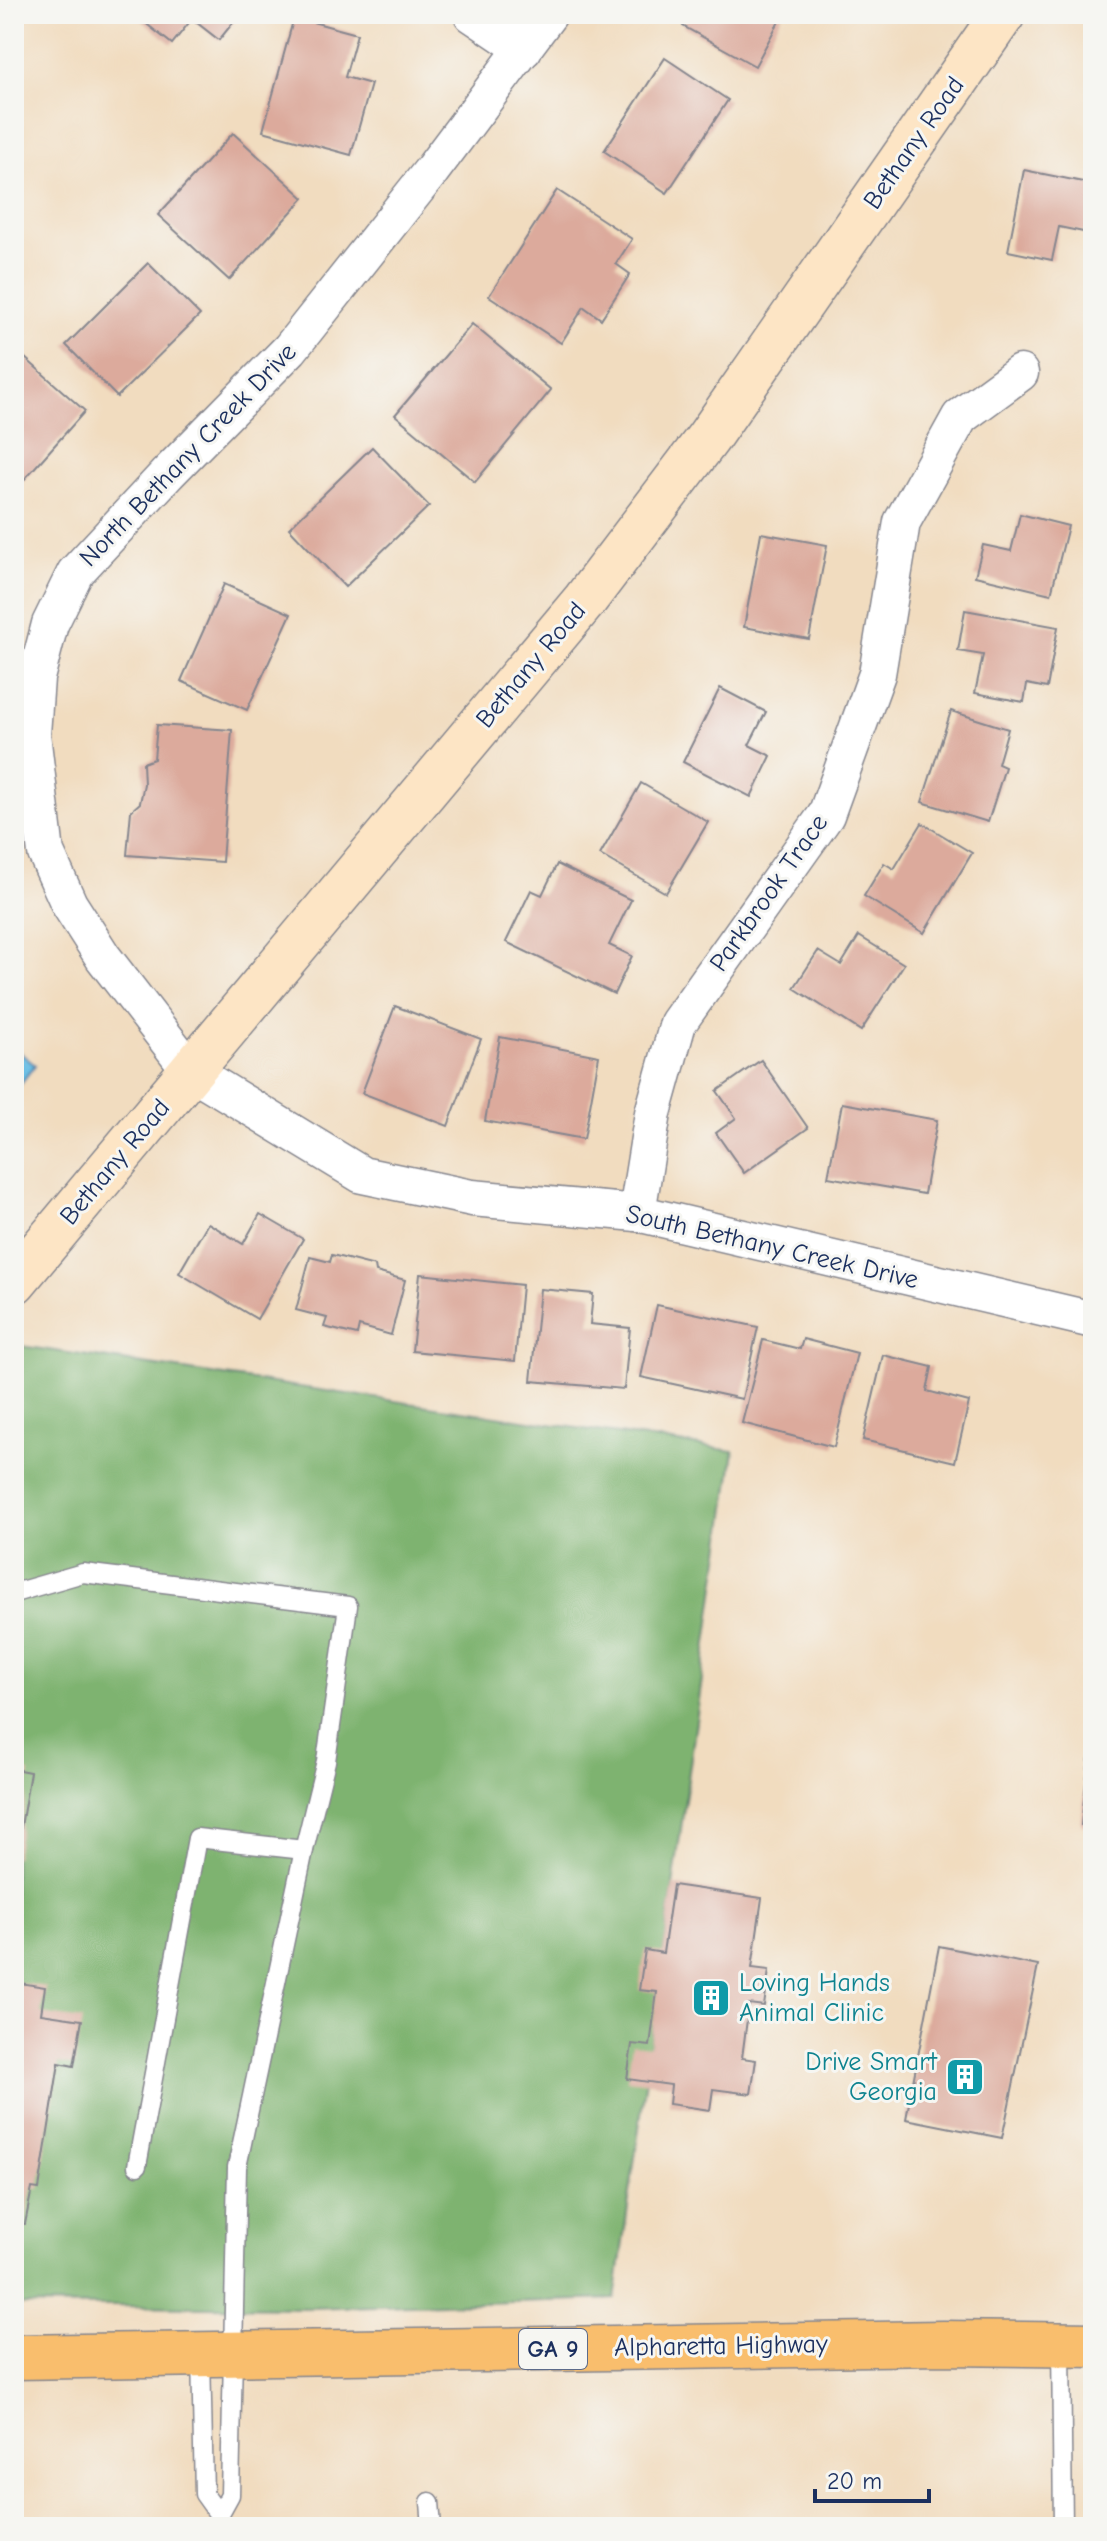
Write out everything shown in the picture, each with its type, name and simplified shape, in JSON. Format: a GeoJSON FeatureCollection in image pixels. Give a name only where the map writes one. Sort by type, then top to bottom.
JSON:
{"type":"FeatureCollection","features":[{"type":"Feature","properties":{"kind":"main road","name":"Alpharetta Highway"},"geometry":{"type":"LineString","coordinates":[[14,2357],[943,2343],[1077,2345]]}},
{"type":"Feature","properties":{"kind":"street"},"geometry":{"type":"LineString","coordinates":[[472,14],[524,49]]}},
{"type":"Feature","properties":{"kind":"street","name":"North Bethany Creek Drive"},"geometry":{"type":"LineString","coordinates":[[191,1071],[103,957],[69,904],[46,853],[32,734],[36,678],[50,624],[75,573],[290,349],[549,14]]}},
{"type":"Feature","properties":{"kind":"street","name":"Bethany Road"},"geometry":{"type":"LineString","coordinates":[[14,1282],[585,600],[708,438],[1003,14]]}},
{"type":"Feature","properties":{"kind":"street","name":"Parkbrook Trace"},"geometry":{"type":"LineString","coordinates":[[637,1213],[653,1113],[678,1023],[826,815],[877,674],[902,522],[960,417],[1020,373]]}},
{"type":"Feature","properties":{"kind":"street","name":"South Bethany Creek Drive"},"geometry":{"type":"LineString","coordinates":[[191,1071],[362,1175],[472,1198],[637,1213],[1093,1320]]}},
{"type":"Feature","properties":{"kind":"lane"},"geometry":{"type":"LineString","coordinates":[[14,1593],[83,1573],[348,1606],[326,1761],[304,1850],[237,2167],[204,2494],[219,2521]]}},
{"type":"Feature","properties":{"kind":"lane"},"geometry":{"type":"LineString","coordinates":[[137,2166],[197,1838],[304,1850]]}},
{"type":"Feature","properties":{"kind":"lane"},"geometry":{"type":"LineString","coordinates":[[1063,2527],[1077,2345]]}},
{"type":"Feature","properties":{"kind":"lane"},"geometry":{"type":"LineString","coordinates":[[218,2354],[230,2495],[219,2521]]}},
{"type":"Feature","properties":{"kind":"lane"},"geometry":{"type":"LineString","coordinates":[[430,2502],[432,2527]]}},
{"type":"Feature","properties":{"kind":"green space"},"geometry":{"type":"Polygon","coordinates":[[[14,1345],[734,1451],[615,2299],[307,2308],[14,2305],[14,1345]]]}},
{"type":"Feature","properties":{"kind":"water"},"geometry":{"type":"Polygon","coordinates":[[[14,1048],[35,1065],[14,1092],[14,1048]]]}},
{"type":"Feature","properties":{"kind":"building"},"geometry":{"type":"Polygon","coordinates":[[[134,14],[240,14],[219,40],[192,19],[172,44],[134,14]]]}},
{"type":"Feature","properties":{"kind":"building"},"geometry":{"type":"Polygon","coordinates":[[[689,14],[783,14],[755,66],[683,26],[689,14]]]}},
{"type":"Feature","properties":{"kind":"building"},"geometry":{"type":"Polygon","coordinates":[[[294,17],[357,34],[345,77],[371,84],[351,155],[263,131],[294,17]]]}},
{"type":"Feature","properties":{"kind":"building"},"geometry":{"type":"Polygon","coordinates":[[[665,58],[728,100],[667,193],[604,151],[665,58]]]}},
{"type":"Feature","properties":{"kind":"building"},"geometry":{"type":"Polygon","coordinates":[[[233,133],[304,198],[229,280],[158,215],[233,133]]]}},
{"type":"Feature","properties":{"kind":"building"},"geometry":{"type":"Polygon","coordinates":[[[1024,170],[1093,184],[1093,234],[1059,227],[1052,260],[1008,251],[1024,170]]]}},
{"type":"Feature","properties":{"kind":"building"},"geometry":{"type":"Polygon","coordinates":[[[557,190],[632,239],[616,264],[630,274],[601,319],[584,307],[561,343],[489,296],[557,190]]]}},
{"type":"Feature","properties":{"kind":"building"},"geometry":{"type":"Polygon","coordinates":[[[148,263],[200,315],[117,397],[66,345],[148,263]]]}},
{"type":"Feature","properties":{"kind":"building"},"geometry":{"type":"Polygon","coordinates":[[[472,324],[551,390],[475,482],[395,415],[472,324]]]}},
{"type":"Feature","properties":{"kind":"building"},"geometry":{"type":"Polygon","coordinates":[[[24,357],[85,411],[14,491],[14,368],[24,357]]]}},
{"type":"Feature","properties":{"kind":"building"},"geometry":{"type":"Polygon","coordinates":[[[372,447],[429,506],[345,587],[289,528],[372,447]]]}},
{"type":"Feature","properties":{"kind":"building"},"geometry":{"type":"Polygon","coordinates":[[[1020,514],[1068,526],[1051,594],[975,576],[983,545],[1011,551],[1020,514]]]}},
{"type":"Feature","properties":{"kind":"building"},"geometry":{"type":"Polygon","coordinates":[[[761,533],[827,545],[809,639],[744,627],[761,533]]]}},
{"type":"Feature","properties":{"kind":"building"},"geometry":{"type":"Polygon","coordinates":[[[224,584],[291,614],[247,710],[181,681],[224,584]]]}},
{"type":"Feature","properties":{"kind":"building"},"geometry":{"type":"Polygon","coordinates":[[[965,610],[1058,627],[1047,688],[1027,684],[1024,702],[975,693],[983,655],[958,651],[965,610]]]}},
{"type":"Feature","properties":{"kind":"building"},"geometry":{"type":"Polygon","coordinates":[[[720,688],[766,712],[749,745],[771,756],[751,797],[683,762],[720,688]]]}},
{"type":"Feature","properties":{"kind":"building"},"geometry":{"type":"Polygon","coordinates":[[[951,711],[1008,729],[998,764],[1005,767],[988,822],[922,802],[951,711]]]}},
{"type":"Feature","properties":{"kind":"building"},"geometry":{"type":"Polygon","coordinates":[[[157,725],[232,730],[222,862],[127,855],[131,811],[140,803],[144,784],[143,763],[154,759],[157,725]]]}},
{"type":"Feature","properties":{"kind":"building"},"geometry":{"type":"Polygon","coordinates":[[[641,783],[708,822],[666,893],[600,855],[641,783]]]}},
{"type":"Feature","properties":{"kind":"building"},"geometry":{"type":"Polygon","coordinates":[[[922,823],[972,853],[924,933],[864,896],[884,863],[894,869],[922,823]]]}},
{"type":"Feature","properties":{"kind":"building"},"geometry":{"type":"Polygon","coordinates":[[[557,864],[631,900],[609,945],[632,956],[614,994],[506,942],[531,890],[542,895],[557,864]]]}},
{"type":"Feature","properties":{"kind":"building"},"geometry":{"type":"Polygon","coordinates":[[[859,936],[904,964],[861,1031],[794,988],[818,951],[841,965],[859,936]]]}},
{"type":"Feature","properties":{"kind":"building"},"geometry":{"type":"Polygon","coordinates":[[[395,1006],[481,1039],[448,1126],[362,1093],[395,1006]]]}},
{"type":"Feature","properties":{"kind":"building"},"geometry":{"type":"Polygon","coordinates":[[[500,1037],[599,1056],[584,1139],[485,1121],[500,1037]]]}},
{"type":"Feature","properties":{"kind":"building"},"geometry":{"type":"Polygon","coordinates":[[[761,1060],[808,1128],[744,1173],[716,1133],[736,1118],[717,1091],[761,1060]]]}},
{"type":"Feature","properties":{"kind":"building"},"geometry":{"type":"Polygon","coordinates":[[[842,1103],[937,1120],[924,1194],[828,1177],[842,1103]]]}},
{"type":"Feature","properties":{"kind":"building"},"geometry":{"type":"Polygon","coordinates":[[[260,1214],[303,1239],[257,1319],[179,1273],[208,1223],[243,1244],[260,1214]]]}},
{"type":"Feature","properties":{"kind":"building"},"geometry":{"type":"Polygon","coordinates":[[[332,1255],[375,1266],[376,1272],[405,1280],[391,1335],[359,1326],[357,1335],[324,1327],[327,1318],[296,1310],[310,1257],[330,1262],[332,1255]]]}},
{"type":"Feature","properties":{"kind":"building"},"geometry":{"type":"Polygon","coordinates":[[[420,1274],[522,1285],[515,1361],[412,1351],[420,1274]]]}},
{"type":"Feature","properties":{"kind":"building"},"geometry":{"type":"Polygon","coordinates":[[[540,1289],[593,1294],[590,1324],[630,1328],[624,1389],[531,1381],[540,1289]]]}},
{"type":"Feature","properties":{"kind":"building"},"geometry":{"type":"Polygon","coordinates":[[[657,1305],[758,1327],[742,1399],[641,1377],[657,1305]]]}},
{"type":"Feature","properties":{"kind":"building"},"geometry":{"type":"Polygon","coordinates":[[[803,1339],[857,1353],[834,1447],[742,1423],[763,1340],[800,1349],[803,1339]]]}},
{"type":"Feature","properties":{"kind":"building"},"geometry":{"type":"Polygon","coordinates":[[[883,1355],[932,1367],[927,1391],[969,1402],[955,1462],[863,1440],[883,1355]]]}},
{"type":"Feature","properties":{"kind":"building"},"geometry":{"type":"Polygon","coordinates":[[[1093,1740],[1093,1826],[1081,1825],[1093,1740]]]}},
{"type":"Feature","properties":{"kind":"building"},"geometry":{"type":"Polygon","coordinates":[[[14,1769],[30,1772],[16,1857],[14,1857],[14,1769]]]}},
{"type":"Feature","properties":{"kind":"building","name":"Loving Hands Animal Clinic"},"geometry":{"type":"Polygon","coordinates":[[[673,1885],[762,1898],[752,1968],[769,1970],[764,2006],[749,2004],[742,2058],[756,2060],[751,2094],[713,2089],[710,2110],[669,2104],[671,2085],[627,2079],[632,2044],[650,2046],[657,1992],[639,1990],[645,1950],[663,1953],[673,1885]]]}},
{"type":"Feature","properties":{"kind":"building"},"geometry":{"type":"Polygon","coordinates":[[[939,1946],[1038,1966],[1002,2138],[906,2119],[939,1946]]]}},
{"type":"Feature","properties":{"kind":"building"},"geometry":{"type":"Polygon","coordinates":[[[14,1982],[45,1987],[41,2014],[82,2020],[74,2066],[59,2063],[39,2189],[32,2188],[25,2224],[14,2223],[14,1982]]]}},
{"type":"Feature","properties":{"kind":"place","name":"Loving Hands Animal Clinic"},"geometry":{"type":"Point","coordinates":[711,1998]}},
{"type":"Feature","properties":{"kind":"place","name":"Drive Smart Georgia"},"geometry":{"type":"Point","coordinates":[965,2077]}}]}
